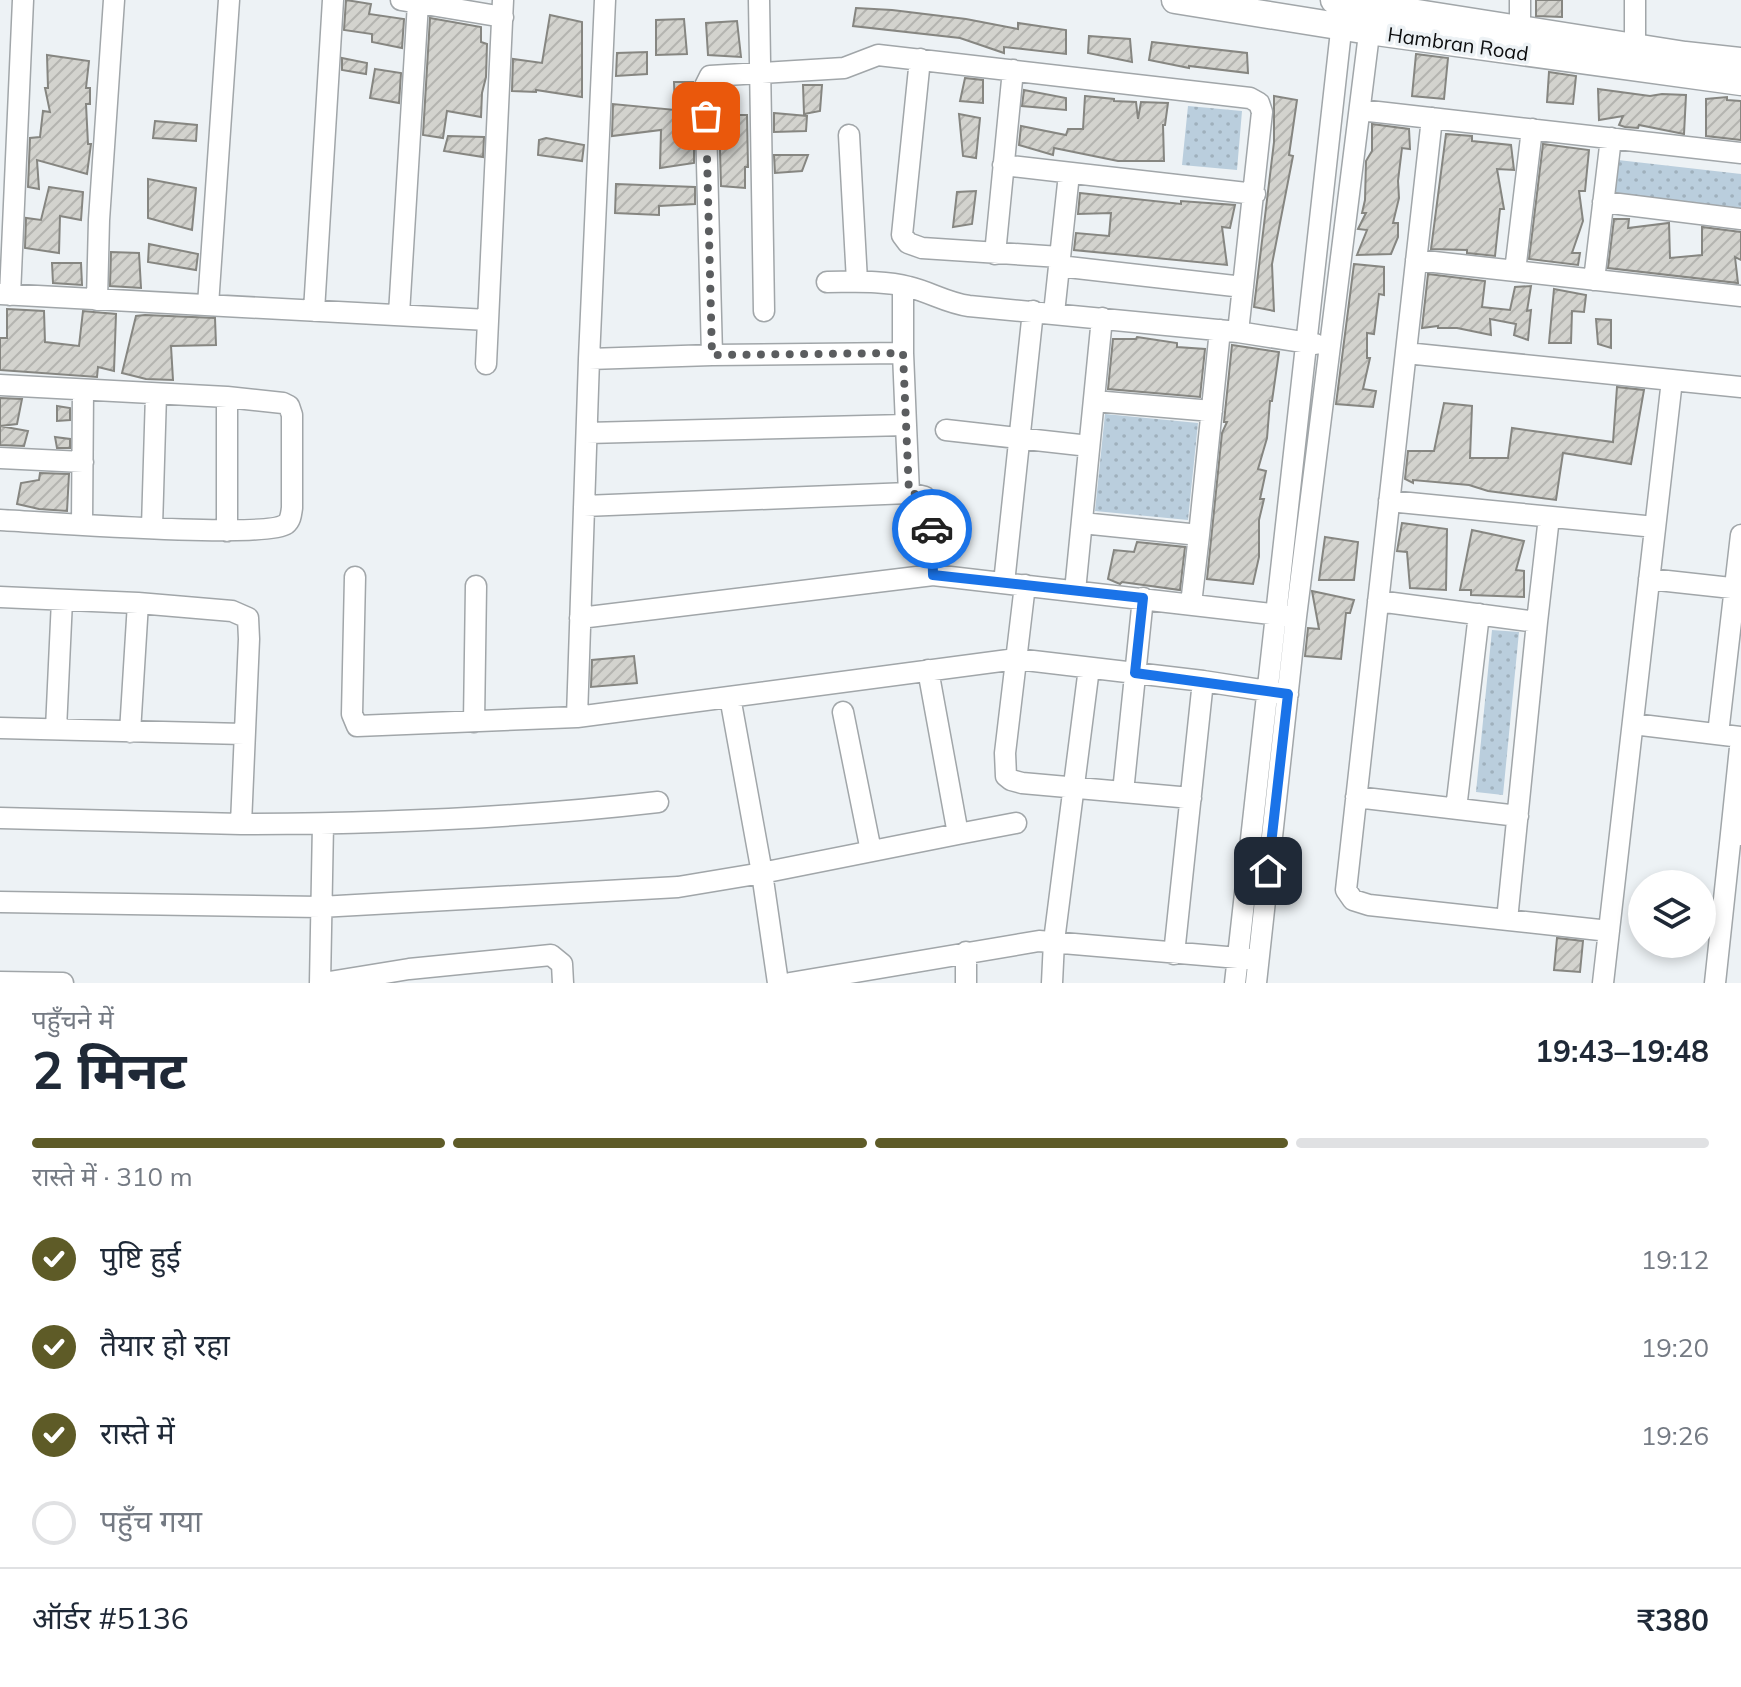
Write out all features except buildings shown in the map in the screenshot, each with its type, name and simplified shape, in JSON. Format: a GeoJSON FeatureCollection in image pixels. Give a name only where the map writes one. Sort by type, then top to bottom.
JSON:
{"type":"FeatureCollection","features":[{"type":"Feature","properties":{"kind":"main road","name":"Hambran Road"},"geometry":{"type":"LineString","coordinates":[[1175,0],[1340,9],[1370,19],[1741,82]]}},
{"type":"Feature","properties":{"kind":"main road","name":"Hambran Road"},"geometry":{"type":"LineString","coordinates":[[1370,19],[1445,9],[1520,29],[1741,61]]}},
{"type":"Feature","properties":{"kind":"street"},"geometry":{"type":"LineString","coordinates":[[23,0],[8,155],[5,295],[488,320]]}},
{"type":"Feature","properties":{"kind":"street"},"geometry":{"type":"LineString","coordinates":[[97,300],[99,220],[114,0]]}},
{"type":"Feature","properties":{"kind":"street"},"geometry":{"type":"LineString","coordinates":[[208,305],[229,0]]}},
{"type":"Feature","properties":{"kind":"street"},"geometry":{"type":"LineString","coordinates":[[314,311],[333,0]]}},
{"type":"Feature","properties":{"kind":"street"},"geometry":{"type":"LineString","coordinates":[[577,717],[605,0]]}},
{"type":"Feature","properties":{"kind":"street"},"geometry":{"type":"LineString","coordinates":[[759,0],[764,311]]}},
{"type":"Feature","properties":{"kind":"street"},"geometry":{"type":"LineString","coordinates":[[1520,0],[1520,29]]}},
{"type":"Feature","properties":{"kind":"street"},"geometry":{"type":"LineString","coordinates":[[1635,0],[1635,47]]}},
{"type":"Feature","properties":{"kind":"street"},"geometry":{"type":"LineString","coordinates":[[399,314],[410,2],[503,8],[486,364]]}},
{"type":"Feature","properties":{"kind":"street"},"geometry":{"type":"LineString","coordinates":[[1235,983],[1248,959],[1288,694],[1286,616],[1305,342],[1340,9]]}},
{"type":"Feature","properties":{"kind":"street"},"geometry":{"type":"LineString","coordinates":[[1256,983],[1248,959],[1267,691],[1286,616],[1331,346],[1370,19]]}},
{"type":"Feature","properties":{"kind":"street"},"geometry":{"type":"LineString","coordinates":[[712,355],[706,80],[715,74],[844,68],[878,55],[1254,99],[1262,112],[1255,194],[1243,287],[1229,331],[1212,411],[1191,604]]}},
{"type":"Feature","properties":{"kind":"street"},"geometry":{"type":"LineString","coordinates":[[920,59],[902,235],[908,243],[922,248],[995,254],[1243,287]]}},
{"type":"Feature","properties":{"kind":"street"},"geometry":{"type":"LineString","coordinates":[[995,254],[1013,70]]}},
{"type":"Feature","properties":{"kind":"street"},"geometry":{"type":"LineString","coordinates":[[1360,110],[1741,153]]}},
{"type":"Feature","properties":{"kind":"street"},"geometry":{"type":"LineString","coordinates":[[1432,118],[1347,878],[1348,897],[1369,905],[1609,931]]}},
{"type":"Feature","properties":{"kind":"street"},"geometry":{"type":"LineString","coordinates":[[1515,271],[1532,129]]}},
{"type":"Feature","properties":{"kind":"street"},"geometry":{"type":"LineString","coordinates":[[849,135],[857,281]]}},
{"type":"Feature","properties":{"kind":"street"},"geometry":{"type":"LineString","coordinates":[[1594,280],[1611,138]]}},
{"type":"Feature","properties":{"kind":"street"},"geometry":{"type":"LineString","coordinates":[[1003,165],[1255,194]]}},
{"type":"Feature","properties":{"kind":"street"},"geometry":{"type":"LineString","coordinates":[[1054,313],[1069,174]]}},
{"type":"Feature","properties":{"kind":"street"},"geometry":{"type":"LineString","coordinates":[[1603,202],[1741,219]]}},
{"type":"Feature","properties":{"kind":"street"},"geometry":{"type":"LineString","coordinates":[[1416,260],[1741,296]]}},
{"type":"Feature","properties":{"kind":"street"},"geometry":{"type":"LineString","coordinates":[[827,282],[857,281],[903,286],[955,304],[1229,331],[1331,346]]}},
{"type":"Feature","properties":{"kind":"street"},"geometry":{"type":"LineString","coordinates":[[903,286],[909,493]]}},
{"type":"Feature","properties":{"kind":"street"},"geometry":{"type":"LineString","coordinates":[[1033,311],[1020,437],[1014,584],[1016,659],[1005,753],[1006,776],[1022,783],[1191,798]]}},
{"type":"Feature","properties":{"kind":"street"},"geometry":{"type":"LineString","coordinates":[[1075,591],[1102,318]]}},
{"type":"Feature","properties":{"kind":"street"},"geometry":{"type":"LineString","coordinates":[[589,359],[903,353]]}},
{"type":"Feature","properties":{"kind":"street"},"geometry":{"type":"LineString","coordinates":[[1406,353],[1741,387]]}},
{"type":"Feature","properties":{"kind":"street"},"geometry":{"type":"LineString","coordinates":[[1603,983],[1672,380]]}},
{"type":"Feature","properties":{"kind":"street"},"geometry":{"type":"LineString","coordinates":[[0,385],[227,397],[283,403],[289,406],[292,415],[290,519],[285,526],[227,531],[0,520]]}},
{"type":"Feature","properties":{"kind":"street"},"geometry":{"type":"LineString","coordinates":[[82,524],[83,390]]}},
{"type":"Feature","properties":{"kind":"street"},"geometry":{"type":"LineString","coordinates":[[152,527],[156,394]]}},
{"type":"Feature","properties":{"kind":"street"},"geometry":{"type":"LineString","coordinates":[[227,397],[227,531]]}},
{"type":"Feature","properties":{"kind":"street"},"geometry":{"type":"LineString","coordinates":[[1094,401],[1212,411]]}},
{"type":"Feature","properties":{"kind":"street"},"geometry":{"type":"LineString","coordinates":[[587,433],[906,425]]}},
{"type":"Feature","properties":{"kind":"street"},"geometry":{"type":"LineString","coordinates":[[946,430],[1089,446]]}},
{"type":"Feature","properties":{"kind":"street"},"geometry":{"type":"LineString","coordinates":[[0,458],[83,462]]}},
{"type":"Feature","properties":{"kind":"street"},"geometry":{"type":"LineString","coordinates":[[584,506],[909,493],[925,497],[932,507],[933,575]]}},
{"type":"Feature","properties":{"kind":"street"},"geometry":{"type":"LineString","coordinates":[[1389,501],[1655,527]]}},
{"type":"Feature","properties":{"kind":"street"},"geometry":{"type":"LineString","coordinates":[[1507,920],[1549,517]]}},
{"type":"Feature","properties":{"kind":"street"},"geometry":{"type":"LineString","coordinates":[[1082,523],[1199,535]]}},
{"type":"Feature","properties":{"kind":"street"},"geometry":{"type":"LineString","coordinates":[[1718,734],[1733,666],[1741,535]]}},
{"type":"Feature","properties":{"kind":"street"},"geometry":{"type":"LineString","coordinates":[[580,618],[933,575],[1286,616]]}},
{"type":"Feature","properties":{"kind":"street"},"geometry":{"type":"LineString","coordinates":[[355,577],[352,714],[357,726],[577,717],[1016,659],[1288,694]]}},
{"type":"Feature","properties":{"kind":"street"},"geometry":{"type":"LineString","coordinates":[[1649,579],[1738,589]]}},
{"type":"Feature","properties":{"kind":"street"},"geometry":{"type":"LineString","coordinates":[[474,722],[476,586]]}},
{"type":"Feature","properties":{"kind":"street"},"geometry":{"type":"LineString","coordinates":[[0,597],[138,603],[232,611],[248,618],[241,824]]}},
{"type":"Feature","properties":{"kind":"street"},"geometry":{"type":"LineString","coordinates":[[1123,792],[1143,598]]}},
{"type":"Feature","properties":{"kind":"street"},"geometry":{"type":"LineString","coordinates":[[56,729],[62,600]]}},
{"type":"Feature","properties":{"kind":"street"},"geometry":{"type":"LineString","coordinates":[[1378,601],[1537,622]]}},
{"type":"Feature","properties":{"kind":"street"},"geometry":{"type":"LineString","coordinates":[[130,732],[138,603]]}},
{"type":"Feature","properties":{"kind":"street"},"geometry":{"type":"LineString","coordinates":[[1456,809],[1479,614]]}},
{"type":"Feature","properties":{"kind":"street"},"geometry":{"type":"LineString","coordinates":[[1052,983],[1054,941],[1089,668]]}},
{"type":"Feature","properties":{"kind":"street"},"geometry":{"type":"LineString","coordinates":[[928,670],[958,834]]}},
{"type":"Feature","properties":{"kind":"street"},"geometry":{"type":"LineString","coordinates":[[1174,954],[1203,681]]}},
{"type":"Feature","properties":{"kind":"street"},"geometry":{"type":"LineString","coordinates":[[730,697],[762,873],[778,983]]}},
{"type":"Feature","properties":{"kind":"street"},"geometry":{"type":"LineString","coordinates":[[843,712],[871,851]]}},
{"type":"Feature","properties":{"kind":"street"},"geometry":{"type":"LineString","coordinates":[[1633,724],[1741,737],[1731,938],[1715,983]]}},
{"type":"Feature","properties":{"kind":"street"},"geometry":{"type":"LineString","coordinates":[[0,728],[244,734]]}},
{"type":"Feature","properties":{"kind":"street"},"geometry":{"type":"LineString","coordinates":[[1356,797],[1518,816]]}},
{"type":"Feature","properties":{"kind":"street"},"geometry":{"type":"LineString","coordinates":[[0,818],[378,824],[548,814],[658,802]]}},
{"type":"Feature","properties":{"kind":"street"},"geometry":{"type":"LineString","coordinates":[[0,902],[320,907],[678,887],[1016,823]]}},
{"type":"Feature","properties":{"kind":"street"},"geometry":{"type":"LineString","coordinates":[[323,824],[320,907],[328,983],[449,974],[551,955],[562,964],[563,983]]}},
{"type":"Feature","properties":{"kind":"street"},"geometry":{"type":"LineString","coordinates":[[790,983],[871,977],[966,952],[1054,941],[1248,959]]}},
{"type":"Feature","properties":{"kind":"street"},"geometry":{"type":"LineString","coordinates":[[966,952],[966,983]]}},
{"type":"Feature","properties":{"kind":"street"},"geometry":{"type":"LineString","coordinates":[[0,982],[63,983]]}},
{"type":"Feature","properties":{"kind":"shaded area"},"geometry":{"type":"Polygon","coordinates":[[[1188,106],[1242,111],[1237,170],[1182,165],[1188,106]]]}},
{"type":"Feature","properties":{"kind":"shaded area"},"geometry":{"type":"Polygon","coordinates":[[[1618,160],[1741,174],[1741,208],[1614,193],[1618,160]]]}},
{"type":"Feature","properties":{"kind":"shaded area"},"geometry":{"type":"Polygon","coordinates":[[[1105,414],[1198,423],[1188,520],[1095,511],[1105,414]]]}},
{"type":"Feature","properties":{"kind":"shaded area"},"geometry":{"type":"Polygon","coordinates":[[[1492,630],[1519,632],[1503,795],[1476,792],[1492,630]]]}},
{"type":"Feature","properties":{"kind":"way so far"},"geometry":{"type":"LineString","coordinates":[[706,116],[712,355],[903,353],[909,493],[921,495],[929,501],[932,529]]}},
{"type":"Feature","properties":{"kind":"route"},"geometry":{"type":"LineString","coordinates":[[932,529],[933,575],[1143,598],[1135,673],[1288,694],[1268,871]]}}]}
